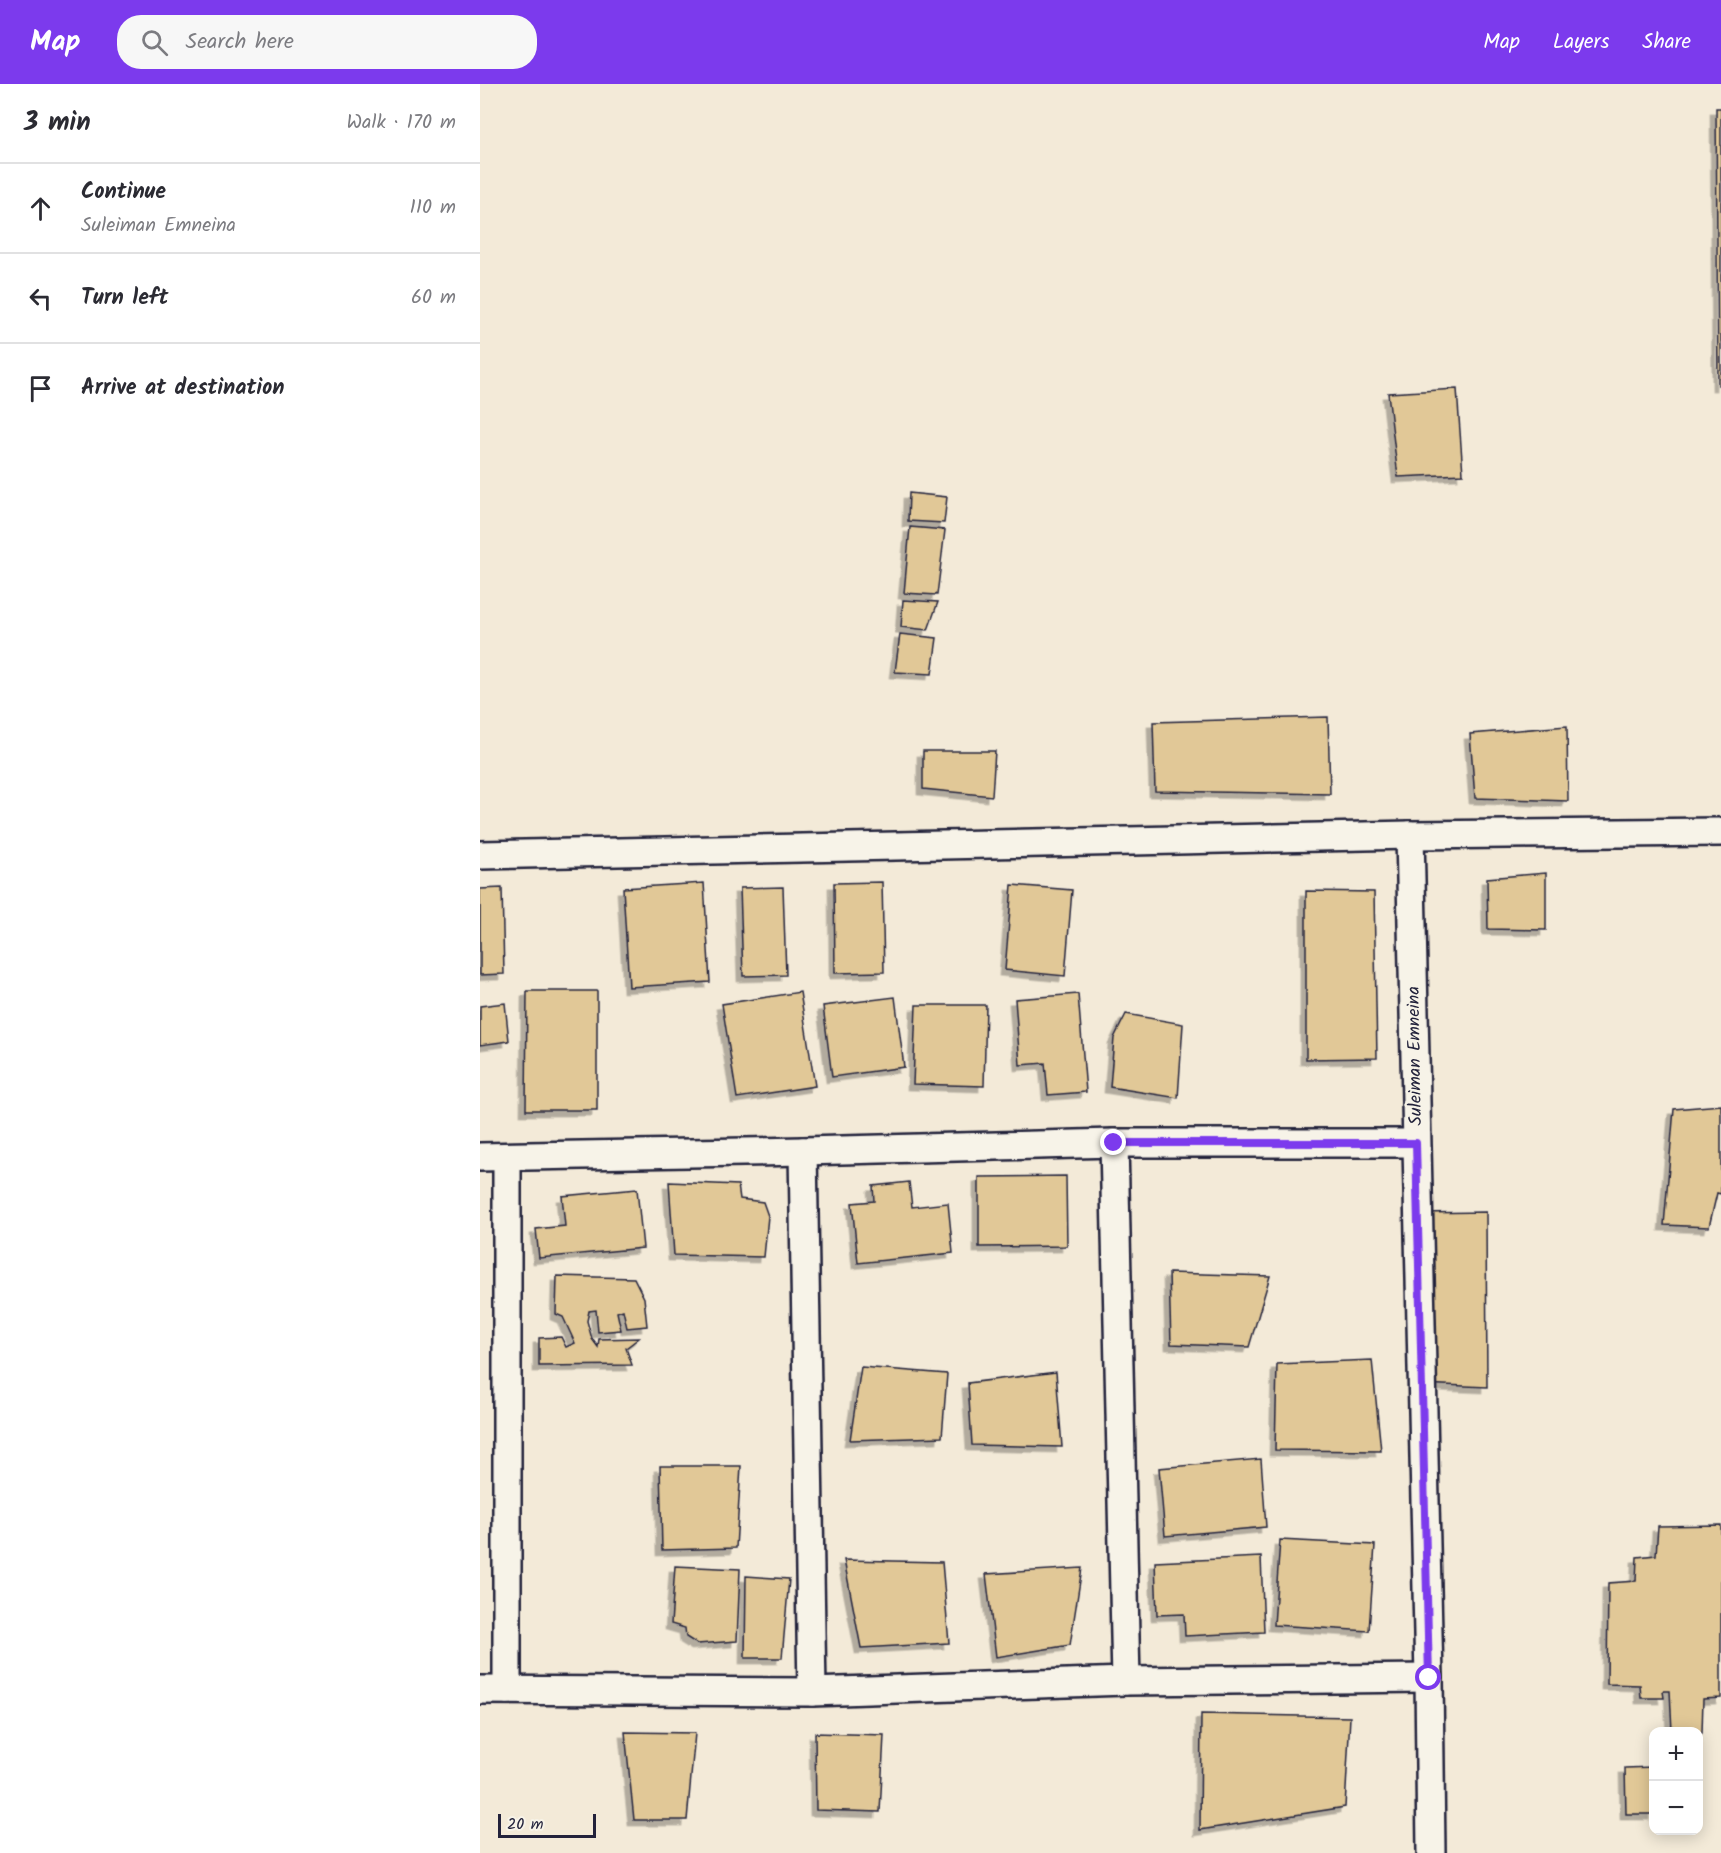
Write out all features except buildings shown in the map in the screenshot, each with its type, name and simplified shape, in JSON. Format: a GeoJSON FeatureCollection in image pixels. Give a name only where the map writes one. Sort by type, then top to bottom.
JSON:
{"type":"FeatureCollection","features":[{"type":"Feature","properties":{"kind":"street"},"geometry":{"type":"LineString","coordinates":[[480,855],[1410,835],[1721,831]]}},
{"type":"Feature","properties":{"kind":"street","name":"Suleiman Emneina"},"geometry":{"type":"LineString","coordinates":[[1410,835],[1431,1853]]}},
{"type":"Feature","properties":{"kind":"street"},"geometry":{"type":"LineString","coordinates":[[480,1157],[1114,1143],[1416,1143]]}},
{"type":"Feature","properties":{"kind":"street"},"geometry":{"type":"LineString","coordinates":[[1114,1143],[1126,1681]]}},
{"type":"Feature","properties":{"kind":"street"},"geometry":{"type":"LineString","coordinates":[[803,1151],[812,1692]]}},
{"type":"Feature","properties":{"kind":"street"},"geometry":{"type":"LineString","coordinates":[[507,1157],[507,1690]]}},
{"type":"Feature","properties":{"kind":"street"},"geometry":{"type":"LineString","coordinates":[[480,1690],[812,1692],[1126,1681],[1429,1678]]}},
{"type":"Feature","properties":{"kind":"route"},"geometry":{"type":"LineString","coordinates":[[1114,1143],[1416,1143],[1429,1678]]}}]}
